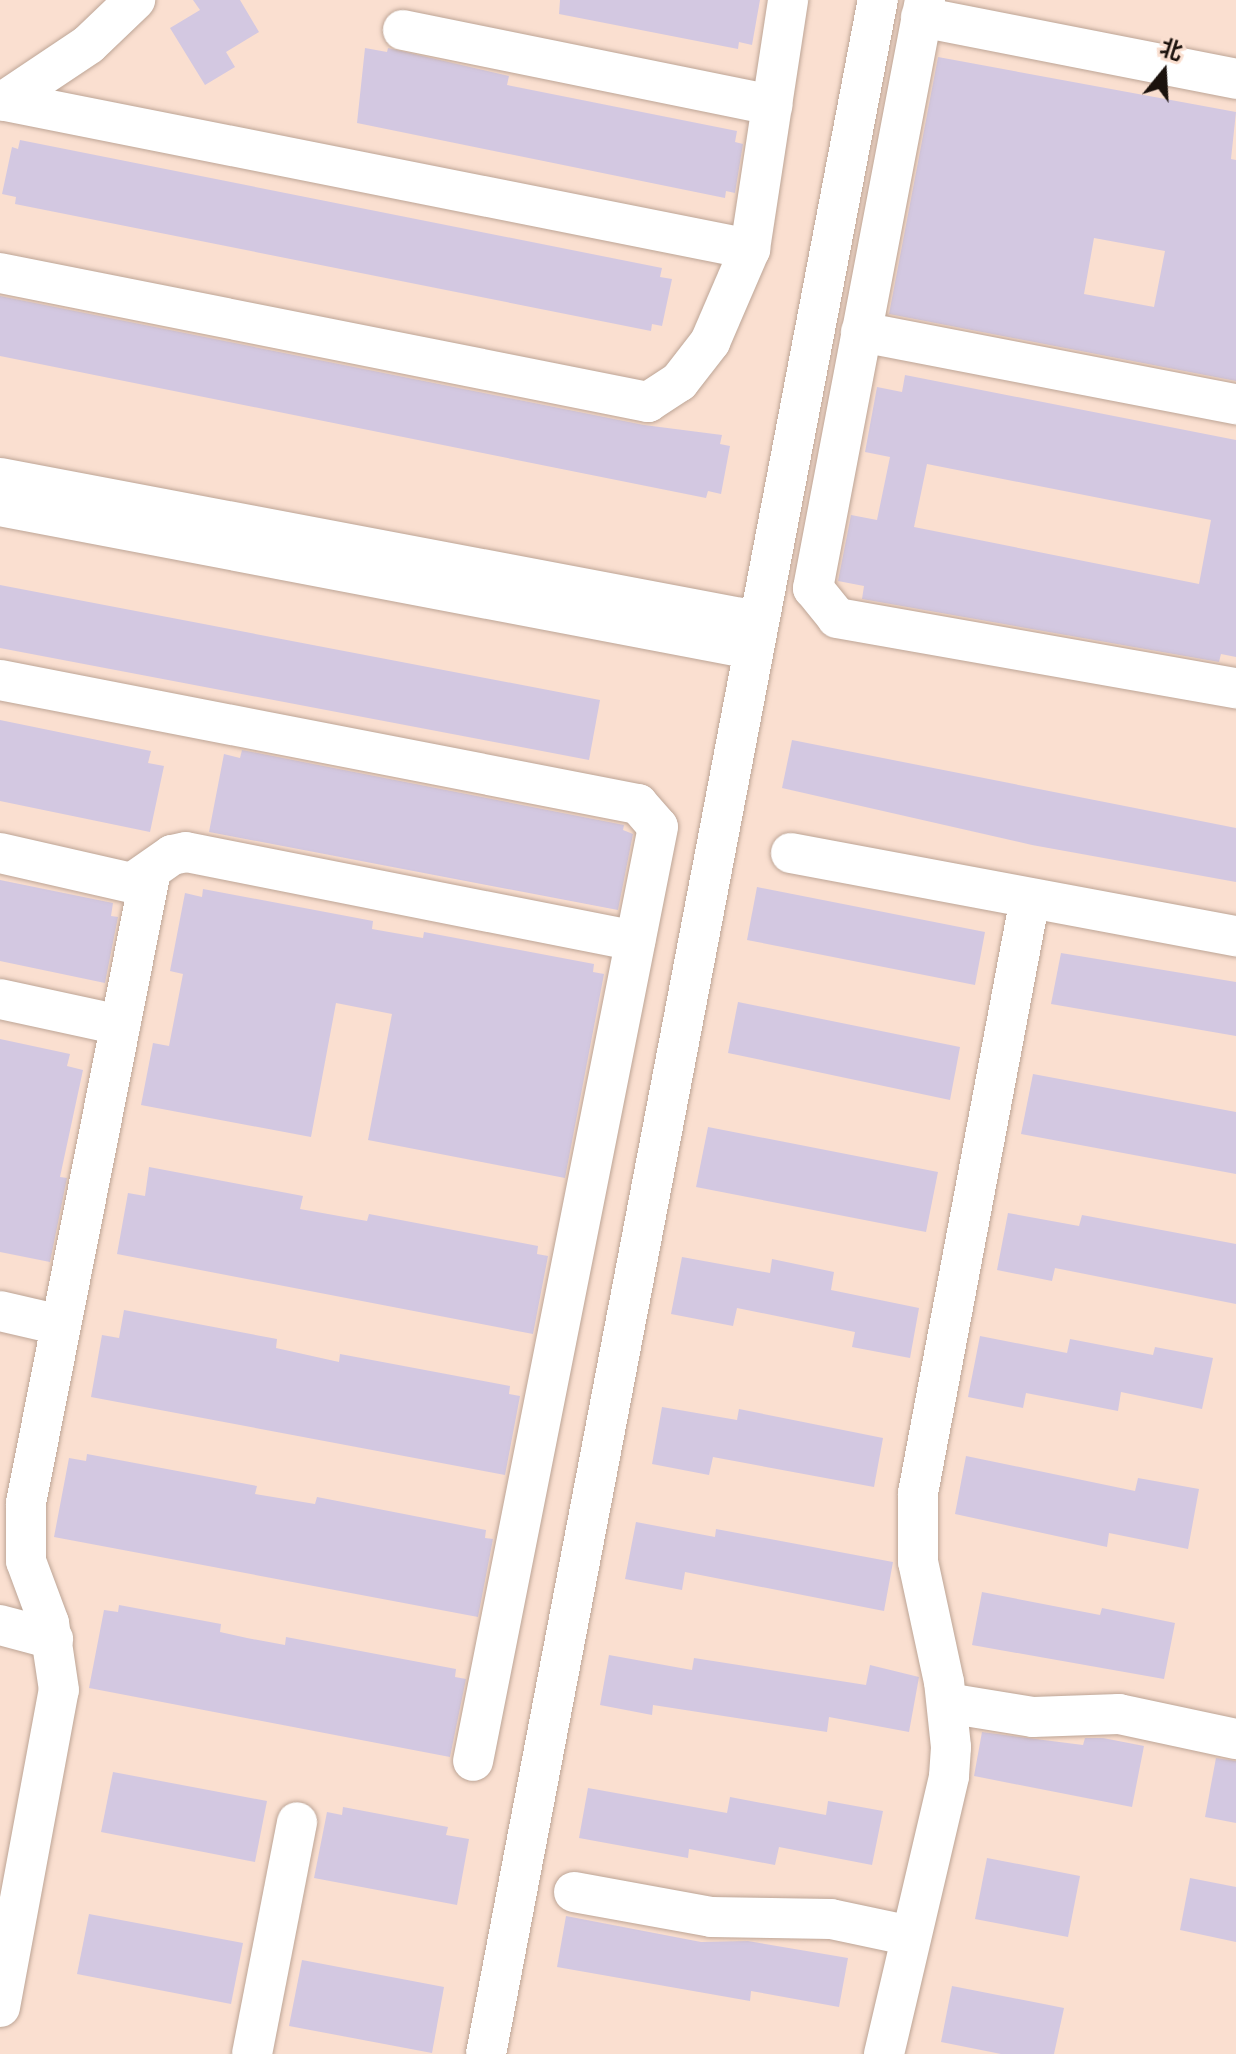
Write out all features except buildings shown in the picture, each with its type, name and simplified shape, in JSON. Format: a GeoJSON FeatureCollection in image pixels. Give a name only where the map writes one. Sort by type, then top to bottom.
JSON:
{"type":"FeatureCollection","features":[{"type":"Feature","properties":{"kind":"street"},"geometry":{"type":"LineString","coordinates":[[2,100],[89,44],[135,0]]}},
{"type":"Feature","properties":{"kind":"street"},"geometry":{"type":"LineString","coordinates":[[0,273],[648,402],[679,382],[710,342],[750,249],[788,0]]}},
{"type":"Feature","properties":{"kind":"street"},"geometry":{"type":"LineString","coordinates":[[486,2054],[754,635],[878,0]]}},
{"type":"Feature","properties":{"kind":"street"},"geometry":{"type":"LineString","coordinates":[[1236,79],[923,8],[813,588],[837,618],[1236,688]]}},
{"type":"Feature","properties":{"kind":"street"},"geometry":{"type":"LineString","coordinates":[[403,30],[772,105]]}},
{"type":"Feature","properties":{"kind":"street"},"geometry":{"type":"LineString","coordinates":[[2,100],[750,249]]}},
{"type":"Feature","properties":{"kind":"street"},"geometry":{"type":"LineString","coordinates":[[861,332],[1236,404]]}},
{"type":"Feature","properties":{"kind":"street"},"geometry":{"type":"LineString","coordinates":[[0,478],[754,635]]}},
{"type":"Feature","properties":{"kind":"street"},"geometry":{"type":"LineString","coordinates":[[0,506],[754,635]]}},
{"type":"Feature","properties":{"kind":"street"},"geometry":{"type":"LineString","coordinates":[[0,680],[638,804],[658,827],[473,1761]]}},
{"type":"Feature","properties":{"kind":"street"},"geometry":{"type":"LineString","coordinates":[[0,853],[132,883],[150,875],[172,855],[186,852],[635,941]]}},
{"type":"Feature","properties":{"kind":"street"},"geometry":{"type":"LineString","coordinates":[[791,853],[1236,936]]}},
{"type":"Feature","properties":{"kind":"street"},"geometry":{"type":"LineString","coordinates":[[0,2007],[8,1915],[59,1690],[53,1639],[24,1541],[26,1503],[150,875]]}},
{"type":"Feature","properties":{"kind":"street"},"geometry":{"type":"LineString","coordinates":[[884,2054],[949,1776],[947,1703],[918,1562],[918,1493],[1030,898]]}},
{"type":"Feature","properties":{"kind":"street"},"geometry":{"type":"LineString","coordinates":[[0,999],[120,1025]]}},
{"type":"Feature","properties":{"kind":"street"},"geometry":{"type":"LineString","coordinates":[[0,1311],[60,1325]]}},
{"type":"Feature","properties":{"kind":"street"},"geometry":{"type":"LineString","coordinates":[[0,1625],[53,1639]]}},
{"type":"Feature","properties":{"kind":"street"},"geometry":{"type":"LineString","coordinates":[[947,1703],[1033,1717],[1119,1714],[1236,1739]]}},
{"type":"Feature","properties":{"kind":"street"},"geometry":{"type":"LineString","coordinates":[[252,2054],[297,1822]]}},
{"type":"Feature","properties":{"kind":"street"},"geometry":{"type":"LineString","coordinates":[[574,1892],[711,1917],[831,1919],[911,1936]]}}]}
